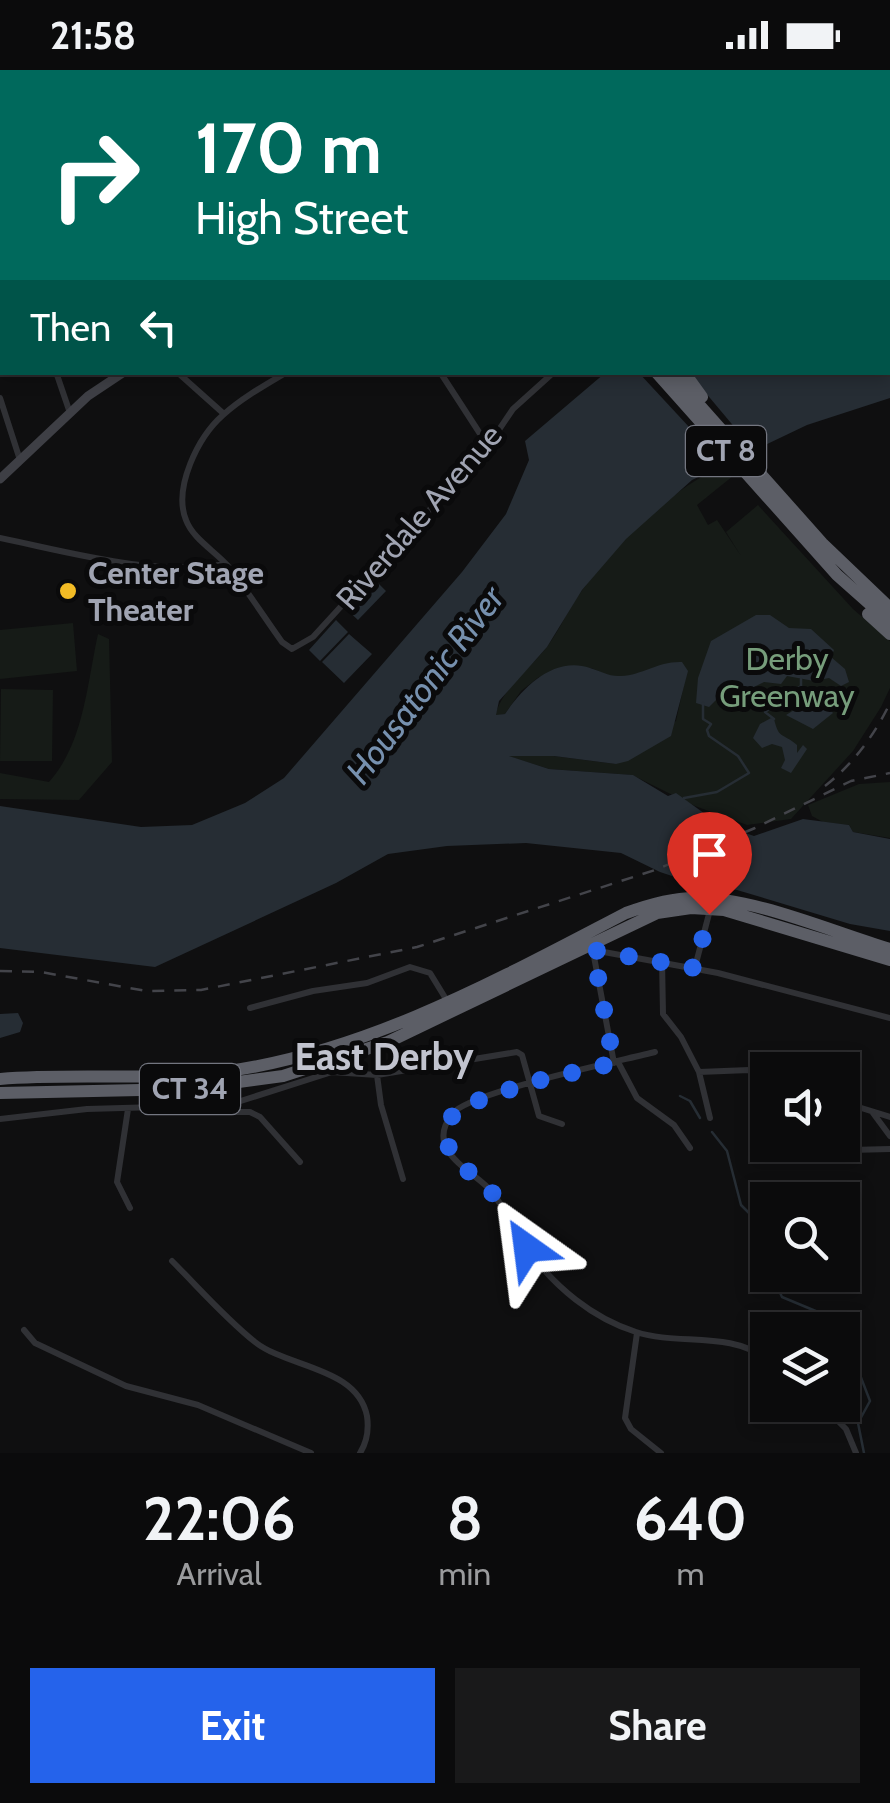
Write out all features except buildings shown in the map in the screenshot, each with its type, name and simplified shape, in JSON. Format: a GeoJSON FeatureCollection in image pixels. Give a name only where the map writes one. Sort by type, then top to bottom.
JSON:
{"type":"FeatureCollection","features":[{"type":"Feature","properties":{"kind":"highway","name":"CT 8"},"geometry":{"type":"LineString","coordinates":[[659,375],[799,525],[890,608]]}},
{"type":"Feature","properties":{"kind":"highway","name":"CT 8"},"geometry":{"type":"LineString","coordinates":[[673,375],[799,525]]}},
{"type":"Feature","properties":{"kind":"highway"},"geometry":{"type":"LineString","coordinates":[[686,375],[728,437]]}},
{"type":"Feature","properties":{"kind":"highway"},"geometry":{"type":"LineString","coordinates":[[799,525],[829,574],[889,629]]}},
{"type":"Feature","properties":{"kind":"highway","name":"CT 34"},"geometry":{"type":"LineString","coordinates":[[590,943],[626,913],[656,902],[693,898],[724,900],[859,945],[890,960]]}},
{"type":"Feature","properties":{"kind":"highway","name":"CT 34"},"geometry":{"type":"LineString","coordinates":[[0,1079],[49,1084],[220,1087],[284,1076],[328,1061],[388,1028],[450,1006],[658,913],[710,908],[761,915]]}},
{"type":"Feature","properties":{"kind":"highway","name":"CT 34"},"geometry":{"type":"LineString","coordinates":[[859,945],[890,948]]}},
{"type":"Feature","properties":{"kind":"highway","name":"CT 34"},"geometry":{"type":"LineString","coordinates":[[0,1093],[49,1084]]}},
{"type":"Feature","properties":{"kind":"main road"},"geometry":{"type":"LineString","coordinates":[[0,479],[70,413],[119,375]]}},
{"type":"Feature","properties":{"kind":"street"},"geometry":{"type":"LineString","coordinates":[[57,375],[70,413]]}},
{"type":"Feature","properties":{"kind":"street"},"geometry":{"type":"LineString","coordinates":[[180,375],[224,414]]}},
{"type":"Feature","properties":{"kind":"street"},"geometry":{"type":"LineString","coordinates":[[226,564],[185,519],[184,486],[205,436],[224,414],[282,375]]}},
{"type":"Feature","properties":{"kind":"street"},"geometry":{"type":"LineString","coordinates":[[442,375],[488,446]]}},
{"type":"Feature","properties":{"kind":"street","name":"Riverdale Avenue"},"geometry":{"type":"LineString","coordinates":[[226,564],[282,642],[292,649],[312,637],[488,446],[513,409],[551,375]]}},
{"type":"Feature","properties":{"kind":"street"},"geometry":{"type":"LineString","coordinates":[[0,398],[20,460]]}},
{"type":"Feature","properties":{"kind":"street"},"geometry":{"type":"LineString","coordinates":[[0,538],[119,562],[184,567],[226,564]]}},
{"type":"Feature","properties":{"kind":"street"},"geometry":{"type":"LineString","coordinates":[[695,968],[710,908]]}},
{"type":"Feature","properties":{"kind":"street"},"geometry":{"type":"LineString","coordinates":[[690,1148],[674,1124],[637,1098],[616,1062],[590,943],[890,1018]]}},
{"type":"Feature","properties":{"kind":"street"},"geometry":{"type":"LineString","coordinates":[[662,960],[662,1014],[681,1036],[699,1072],[710,1118]]}},
{"type":"Feature","properties":{"kind":"street"},"geometry":{"type":"LineString","coordinates":[[250,1008],[313,991],[367,983],[410,967],[430,973],[450,1006]]}},
{"type":"Feature","properties":{"kind":"street"},"geometry":{"type":"LineString","coordinates":[[0,1119],[87,1109],[228,1105],[328,1061],[377,1076],[514,1051],[522,1055],[539,1116],[562,1124]]}},
{"type":"Feature","properties":{"kind":"street"},"geometry":{"type":"LineString","coordinates":[[655,1052],[528,1083],[456,1110],[446,1132],[450,1153],[461,1168],[491,1191],[527,1248],[578,1302],[637,1333],[750,1348]]}},
{"type":"Feature","properties":{"kind":"street"},"geometry":{"type":"LineString","coordinates":[[699,1072],[750,1070]]}},
{"type":"Feature","properties":{"kind":"street"},"geometry":{"type":"LineString","coordinates":[[377,1076],[403,1178]]}},
{"type":"Feature","properties":{"kind":"street"},"geometry":{"type":"LineString","coordinates":[[228,1105],[234,1112],[250,1112],[260,1117],[300,1162]]}},
{"type":"Feature","properties":{"kind":"street"},"geometry":{"type":"LineString","coordinates":[[860,1108],[890,1117]]}},
{"type":"Feature","properties":{"kind":"street"},"geometry":{"type":"LineString","coordinates":[[128,1109],[117,1182],[130,1208]]}},
{"type":"Feature","properties":{"kind":"street"},"geometry":{"type":"LineString","coordinates":[[872,1112],[890,1136]]}},
{"type":"Feature","properties":{"kind":"street"},"geometry":{"type":"LineString","coordinates":[[860,1150],[890,1149]]}},
{"type":"Feature","properties":{"kind":"street"},"geometry":{"type":"LineString","coordinates":[[172,1261],[258,1344],[352,1389],[368,1422],[360,1453]]}},
{"type":"Feature","properties":{"kind":"street"},"geometry":{"type":"LineString","coordinates":[[24,1330],[35,1343],[126,1386],[198,1405],[311,1453]]}},
{"type":"Feature","properties":{"kind":"street"},"geometry":{"type":"LineString","coordinates":[[637,1333],[625,1418],[631,1429],[660,1453]]}},
{"type":"Feature","properties":{"kind":"street"},"geometry":{"type":"LineString","coordinates":[[839,1422],[856,1453]]}},
{"type":"Feature","properties":{"kind":"green space","name":"Derby Greenway"},"geometry":{"type":"Polygon","coordinates":[[[722,466],[733,476],[697,505],[708,525],[717,520],[741,556],[726,532],[758,505],[853,609],[890,641],[890,688],[853,751],[791,819],[747,825],[695,806],[632,775],[549,769],[505,755],[616,764],[676,721],[686,676],[611,677],[591,668],[539,677],[521,691],[505,714],[495,716],[510,688],[546,648],[578,596],[612,553],[663,504],[722,466]]]}},
{"type":"Feature","properties":{"kind":"green space"},"geometry":{"type":"Polygon","coordinates":[[[73,623],[77,671],[0,679],[0,630],[73,623]]]}},
{"type":"Feature","properties":{"kind":"green space"},"geometry":{"type":"Polygon","coordinates":[[[98,634],[109,639],[112,762],[79,800],[0,799],[0,773],[49,782],[61,766],[77,731],[98,634]]]}},
{"type":"Feature","properties":{"kind":"green space"},"geometry":{"type":"Polygon","coordinates":[[[1,689],[53,690],[52,761],[0,761],[1,689]]]}},
{"type":"Feature","properties":{"kind":"green space"},"geometry":{"type":"Polygon","coordinates":[[[890,782],[890,838],[853,832],[849,825],[823,822],[812,816],[808,805],[859,784],[890,782]]]}},
{"type":"Feature","properties":{"kind":"water","name":"Housatonic River"},"geometry":{"type":"Polygon","coordinates":[[[603,375],[890,375],[890,398],[807,425],[692,480],[626,539],[582,590],[547,647],[499,701],[496,715],[505,714],[541,676],[564,666],[577,665],[621,676],[682,662],[688,671],[671,736],[628,761],[616,764],[554,756],[509,756],[549,769],[633,775],[668,796],[676,793],[719,824],[754,836],[803,819],[849,825],[853,832],[890,839],[890,931],[850,924],[737,890],[699,885],[621,853],[526,843],[447,846],[388,854],[336,883],[155,967],[0,948],[0,806],[141,827],[192,825],[245,803],[284,778],[462,572],[506,514],[529,460],[525,441],[603,375]]]}},
{"type":"Feature","properties":{"kind":"water"},"geometry":{"type":"Polygon","coordinates":[[[374,579],[386,591],[358,620],[346,609],[374,579]]]}},
{"type":"Feature","properties":{"kind":"water"},"geometry":{"type":"Polygon","coordinates":[[[756,615],[770,615],[789,628],[811,629],[834,650],[831,657],[845,669],[849,682],[841,686],[829,678],[814,681],[787,676],[781,684],[764,682],[744,692],[723,693],[709,707],[696,703],[698,678],[711,641],[756,615]]]}},
{"type":"Feature","properties":{"kind":"water"},"geometry":{"type":"Polygon","coordinates":[[[336,620],[348,632],[320,661],[309,650],[336,620]]]}},
{"type":"Feature","properties":{"kind":"water"},"geometry":{"type":"Polygon","coordinates":[[[349,634],[372,654],[344,683],[322,662],[349,634]]]}},
{"type":"Feature","properties":{"kind":"water"},"geometry":{"type":"Polygon","coordinates":[[[807,702],[826,705],[833,713],[813,729],[786,715],[807,702]]]}},
{"type":"Feature","properties":{"kind":"water"},"geometry":{"type":"Polygon","coordinates":[[[771,718],[780,733],[797,745],[797,753],[803,745],[807,749],[791,773],[781,768],[785,760],[782,747],[772,744],[762,748],[753,738],[760,724],[771,718]]]}},
{"type":"Feature","properties":{"kind":"water"},"geometry":{"type":"Polygon","coordinates":[[[18,1013],[23,1023],[20,1032],[0,1038],[0,1014],[18,1013]]]}},
{"type":"Feature","properties":{"kind":"pier"},"geometry":{"type":"Polygon","coordinates":[[[641,375],[691,375],[757,454],[728,469],[641,375]]]}},
{"type":"Feature","properties":{"kind":"waterway"},"geometry":{"type":"LineString","coordinates":[[774,719],[765,712],[801,686],[801,679]]}},
{"type":"Feature","properties":{"kind":"waterway"},"geometry":{"type":"LineString","coordinates":[[790,695],[801,709]]}},
{"type":"Feature","properties":{"kind":"waterway"},"geometry":{"type":"LineString","coordinates":[[684,798],[717,792],[749,773],[738,756],[709,736],[711,724],[703,719],[703,703]]}},
{"type":"Feature","properties":{"kind":"waterway"},"geometry":{"type":"LineString","coordinates":[[680,1096],[690,1101],[700,1118]]}},
{"type":"Feature","properties":{"kind":"waterway"},"geometry":{"type":"LineString","coordinates":[[712,1132],[727,1151],[741,1205],[750,1214]]}},
{"type":"Feature","properties":{"kind":"waterway"},"geometry":{"type":"LineString","coordinates":[[780,1292],[782,1297],[818,1312]]}},
{"type":"Feature","properties":{"kind":"waterway"},"geometry":{"type":"LineString","coordinates":[[860,1375],[870,1401],[860,1419]]}},
{"type":"Feature","properties":{"kind":"waterway"},"geometry":{"type":"LineString","coordinates":[[859,1422],[864,1453]]}},
{"type":"Feature","properties":{"kind":"railway"},"geometry":{"type":"LineString","coordinates":[[825,786],[862,749],[890,703]]}},
{"type":"Feature","properties":{"kind":"railway"},"geometry":{"type":"LineString","coordinates":[[0,971],[41,972],[146,991],[201,990],[417,947],[655,870],[755,828],[851,781],[890,773]]}},
{"type":"Feature","properties":{"kind":"place","name":"Center Stage Theater"},"geometry":{"type":"Point","coordinates":[68,591]}},
{"type":"Feature","properties":{"kind":"district","name":"East Derby"},"geometry":{"type":"Point","coordinates":[384,1057]}},
{"type":"Feature","properties":{"kind":"route"},"geometry":{"type":"LineString","coordinates":[[527,1248],[491,1191],[461,1168],[447,1148],[451,1116],[466,1105],[528,1083],[614,1063],[593,950],[695,968],[709,914]]}}]}
